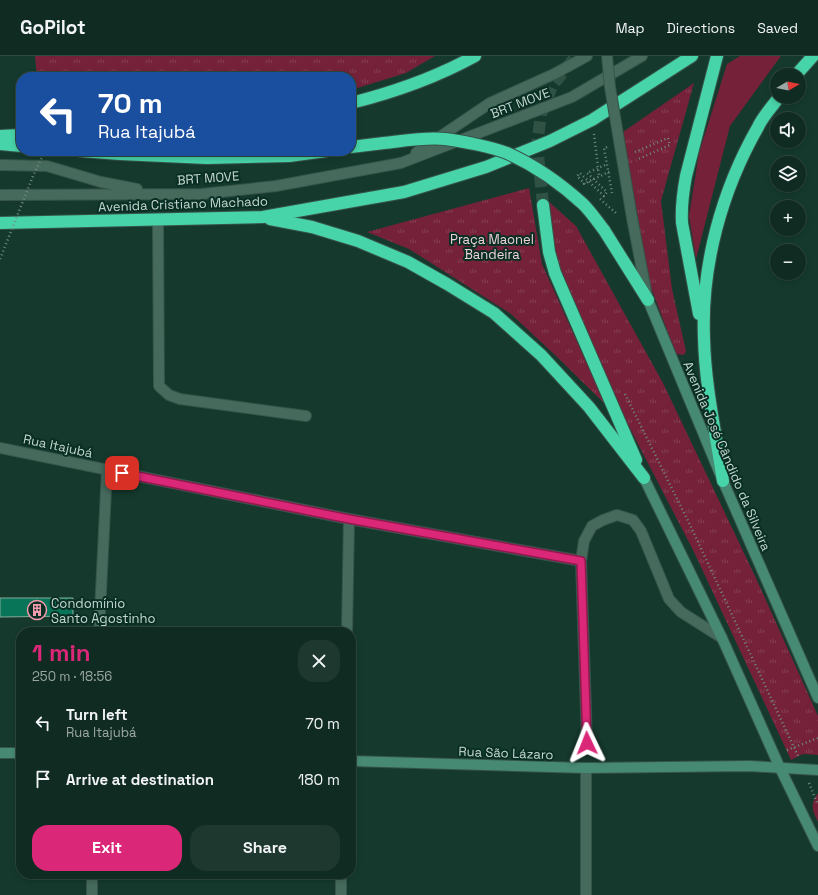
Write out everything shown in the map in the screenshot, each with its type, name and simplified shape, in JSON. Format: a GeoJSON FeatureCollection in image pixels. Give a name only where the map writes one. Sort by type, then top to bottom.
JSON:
{"type":"FeatureCollection","features":[{"type":"Feature","properties":{"kind":"highway"},"geometry":{"type":"LineString","coordinates":[[356,102],[389,94],[449,70],[475,56]]}},
{"type":"Feature","properties":{"kind":"highway","name":"Avenida Cristiano Machado"},"geometry":{"type":"LineString","coordinates":[[0,223],[262,217],[404,192],[486,167],[550,141],[592,120],[692,56]]}},
{"type":"Feature","properties":{"kind":"highway"},"geometry":{"type":"LineString","coordinates":[[704,338],[682,223],[681,210],[682,194],[686,176],[717,56]]}},
{"type":"Feature","properties":{"kind":"highway"},"geometry":{"type":"LineString","coordinates":[[802,68],[813,56]]}},
{"type":"Feature","properties":{"kind":"highway"},"geometry":{"type":"LineString","coordinates":[[723,481],[707,379],[704,338],[704,306],[709,261],[720,217],[740,162],[758,125],[774,104]]}},
{"type":"Feature","properties":{"kind":"highway"},"geometry":{"type":"LineString","coordinates":[[0,136],[16,135]]}},
{"type":"Feature","properties":{"kind":"highway"},"geometry":{"type":"LineString","coordinates":[[356,146],[415,140],[444,139],[506,152],[537,169],[584,205],[604,230],[648,300]]}},
{"type":"Feature","properties":{"kind":"highway"},"geometry":{"type":"LineString","coordinates":[[0,144],[16,146]]}},
{"type":"Feature","properties":{"kind":"highway"},"geometry":{"type":"LineString","coordinates":[[164,156],[207,158],[289,156]]}},
{"type":"Feature","properties":{"kind":"highway"},"geometry":{"type":"LineString","coordinates":[[543,205],[549,252],[555,273],[644,478]]}},
{"type":"Feature","properties":{"kind":"highway"},"geometry":{"type":"LineString","coordinates":[[262,217],[312,227],[358,241],[408,262],[494,313],[541,355],[589,407],[644,478]]}},
{"type":"Feature","properties":{"kind":"main road","name":"Avenida José Cândido da Silveira"},"geometry":{"type":"LineString","coordinates":[[648,300],[723,481],[818,698]]}},
{"type":"Feature","properties":{"kind":"main road"},"geometry":{"type":"LineString","coordinates":[[644,478],[722,638],[780,768],[818,846]]}},
{"type":"Feature","properties":{"kind":"main road"},"geometry":{"type":"LineString","coordinates":[[0,753],[16,753]]}},
{"type":"Feature","properties":{"kind":"main road","name":"Rua São Lázaro"},"geometry":{"type":"LineString","coordinates":[[356,761],[586,768],[749,766],[818,770]]}},
{"type":"Feature","properties":{"kind":"street","name":"BRT MOVE"},"geometry":{"type":"LineString","coordinates":[[402,163],[490,103],[554,74],[587,56]]}},
{"type":"Feature","properties":{"kind":"street","name":"Avenida José Cândido da Silveira"},"geometry":{"type":"LineString","coordinates":[[607,56],[610,87],[632,218],[648,300]]}},
{"type":"Feature","properties":{"kind":"street","name":"BRT MOVE"},"geometry":{"type":"LineString","coordinates":[[0,195],[202,194],[276,186],[402,163],[572,97],[642,56]]}},
{"type":"Feature","properties":{"kind":"street","name":"BRT MOVE"},"geometry":{"type":"LineString","coordinates":[[0,165],[47,166],[101,182],[158,194]]}},
{"type":"Feature","properties":{"kind":"street"},"geometry":{"type":"LineString","coordinates":[[158,220],[159,386],[169,395],[180,399],[306,416]]}},
{"type":"Feature","properties":{"kind":"street","name":"Rua Itajubá"},"geometry":{"type":"LineString","coordinates":[[0,448],[349,519],[581,561]]}},
{"type":"Feature","properties":{"kind":"street"},"geometry":{"type":"LineString","coordinates":[[99,627],[107,470]]}},
{"type":"Feature","properties":{"kind":"street"},"geometry":{"type":"LineString","coordinates":[[587,743],[581,561],[584,541],[592,526],[617,515],[633,520],[641,531],[669,599],[681,612],[722,638]]}},
{"type":"Feature","properties":{"kind":"street"},"geometry":{"type":"LineString","coordinates":[[347,627],[349,519]]}},
{"type":"Feature","properties":{"kind":"street"},"geometry":{"type":"LineString","coordinates":[[586,768],[586,895]]}},
{"type":"Feature","properties":{"kind":"street"},"geometry":{"type":"LineString","coordinates":[[92,879],[92,895]]}},
{"type":"Feature","properties":{"kind":"street"},"geometry":{"type":"LineString","coordinates":[[341,895],[342,879]]}},
{"type":"Feature","properties":{"kind":"path"},"geometry":{"type":"LineString","coordinates":[[582,184],[599,176],[592,120]]}},
{"type":"Feature","properties":{"kind":"path"},"geometry":{"type":"LineString","coordinates":[[0,259],[33,176],[43,156]]}},
{"type":"Feature","properties":{"kind":"path"},"geometry":{"type":"LineString","coordinates":[[588,187],[577,176],[580,173],[604,196],[607,192],[587,172],[605,165]]}},
{"type":"Feature","properties":{"kind":"path"},"geometry":{"type":"LineString","coordinates":[[599,198],[616,213]]}},
{"type":"Feature","properties":{"kind":"path"},"geometry":{"type":"LineString","coordinates":[[625,393],[691,528],[793,747]]}},
{"type":"Feature","properties":{"kind":"path"},"geometry":{"type":"LineString","coordinates":[[775,754],[818,738]]}},
{"type":"Feature","properties":{"kind":"green space"},"geometry":{"type":"Polygon","coordinates":[[[35,56],[435,56],[406,73],[356,88],[356,72],[37,72],[35,56]]]}},
{"type":"Feature","properties":{"kind":"green space"},"geometry":{"type":"Polygon","coordinates":[[[740,56],[781,56],[772,68],[770,68],[770,71],[730,126],[696,259],[689,216],[699,153],[727,64],[740,56]]]}},
{"type":"Feature","properties":{"kind":"green space"},"geometry":{"type":"Polygon","coordinates":[[[694,83],[661,201],[672,289],[686,351],[684,355],[676,354],[649,282],[623,132],[694,83]]]}},
{"type":"Feature","properties":{"kind":"green space","name":"Praça Maonel Bandeira"},"geometry":{"type":"Polygon","coordinates":[[[529,188],[542,264],[605,404],[511,314],[409,249],[367,232],[529,188]]]}},
{"type":"Feature","properties":{"kind":"green space"},"geometry":{"type":"Polygon","coordinates":[[[547,200],[576,226],[663,383],[755,576],[818,716],[818,755],[803,754],[791,760],[694,552],[622,413],[571,298],[553,250],[547,200]]]}},
{"type":"Feature","properties":{"kind":"green space"},"geometry":{"type":"Polygon","coordinates":[[[818,793],[818,822],[814,814],[813,804],[818,793]]]}},
{"type":"Feature","properties":{"kind":"building","name":"Condomínio Santo Agostinho"},"geometry":{"type":"Polygon","coordinates":[[[0,598],[73,598],[73,616],[0,617],[0,598]]]}},
{"type":"Feature","properties":{"kind":"tunnel"},"geometry":{"type":"LineString","coordinates":[[543,205],[537,145],[541,114],[552,86],[576,56]]}},
{"type":"Feature","properties":{"kind":"place","name":"Condomínio Santo Agostinho"},"geometry":{"type":"Point","coordinates":[37,610]}},
{"type":"Feature","properties":{"kind":"route"},"geometry":{"type":"LineString","coordinates":[[122,473],[349,519],[581,561],[587,743]]}}]}
